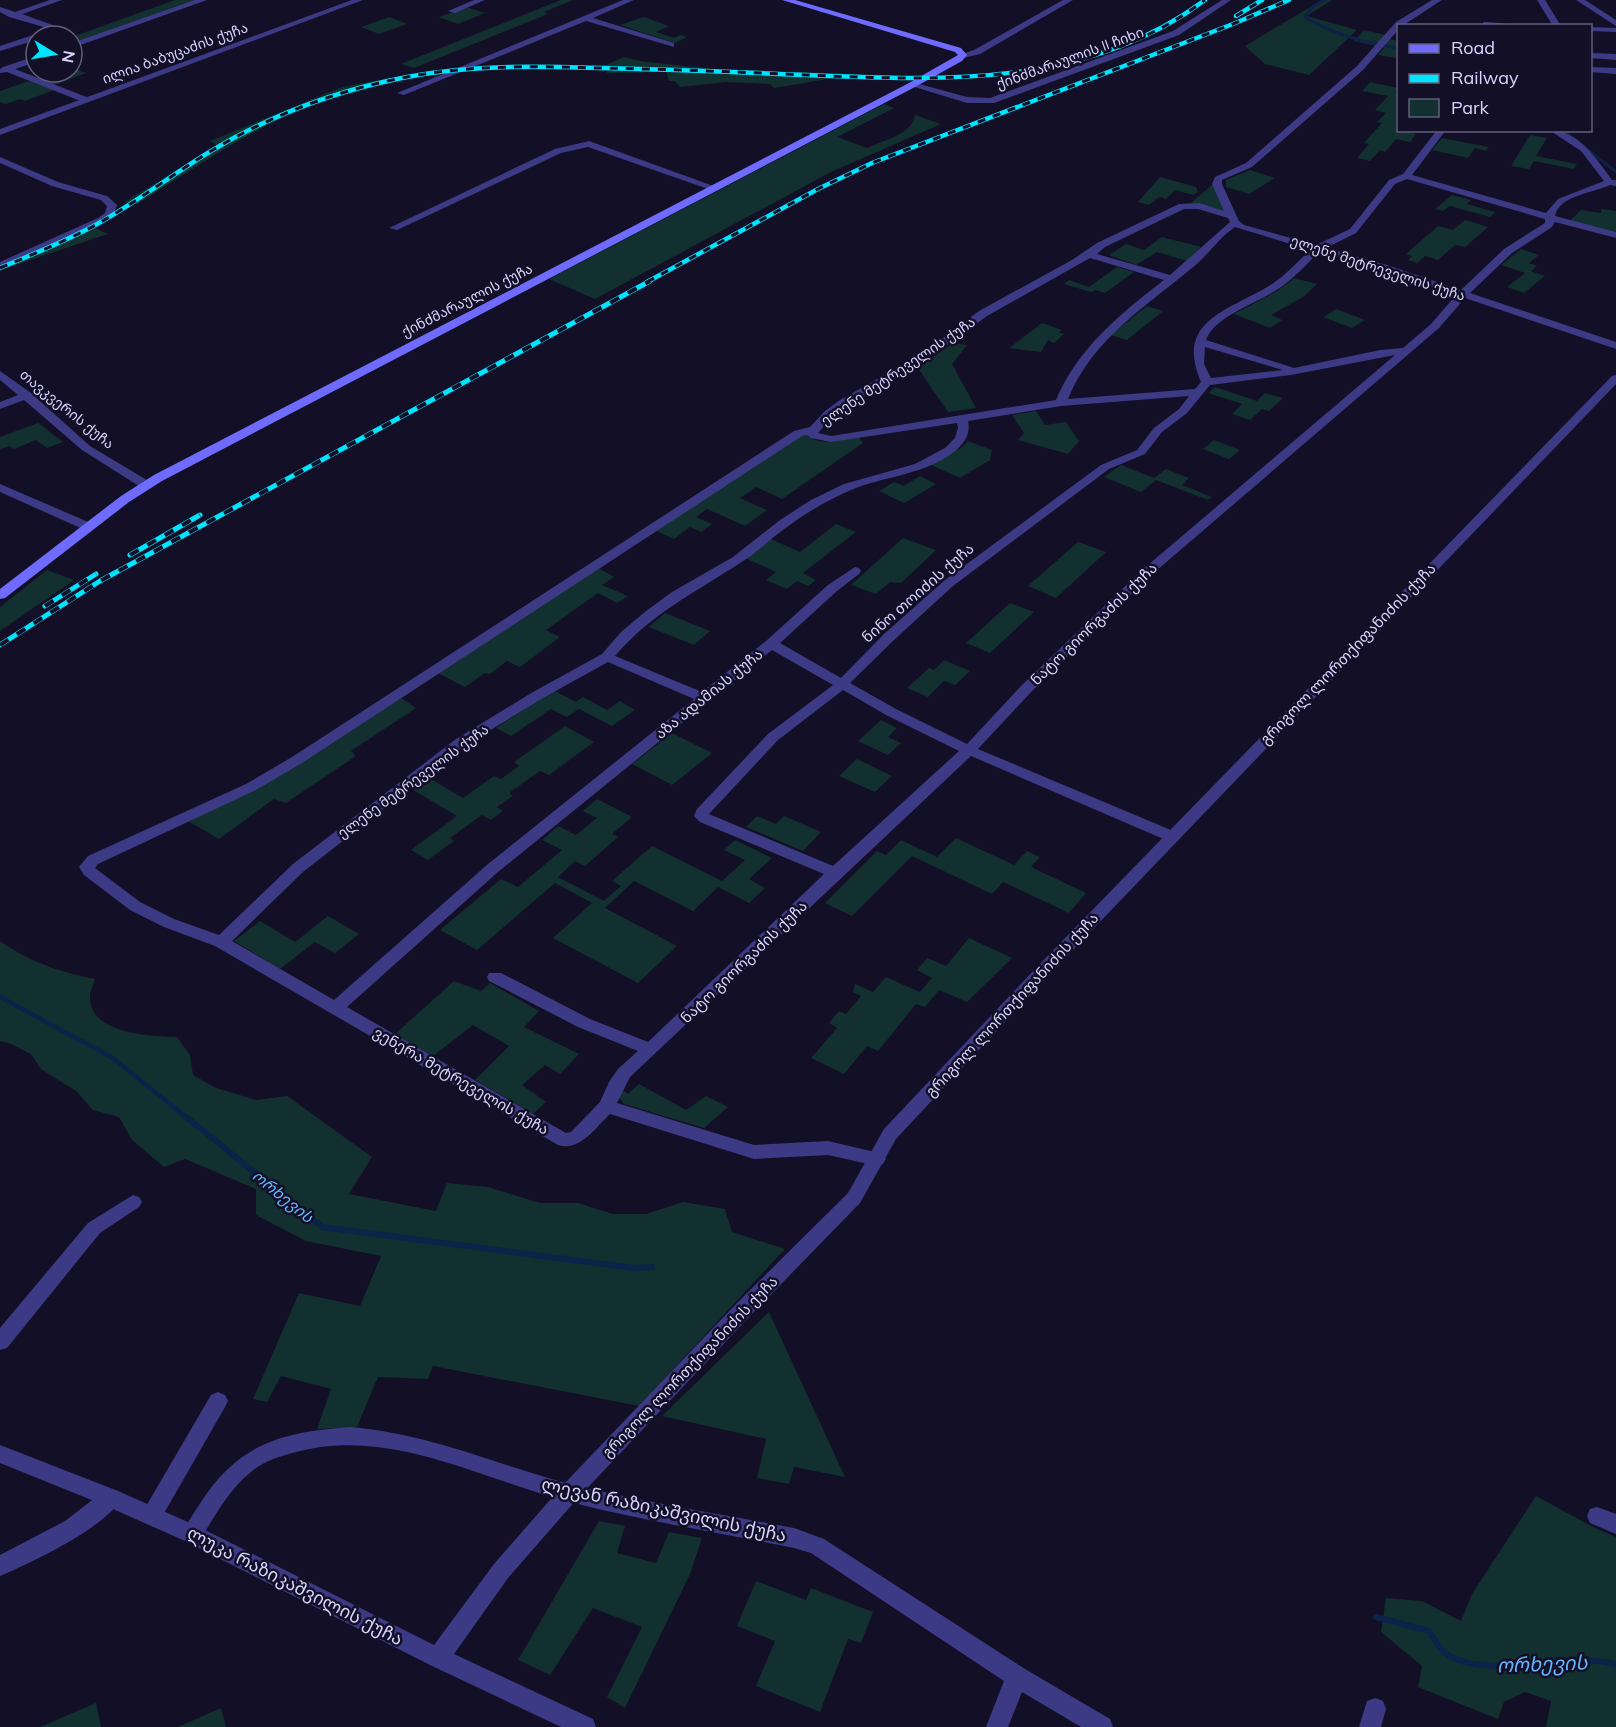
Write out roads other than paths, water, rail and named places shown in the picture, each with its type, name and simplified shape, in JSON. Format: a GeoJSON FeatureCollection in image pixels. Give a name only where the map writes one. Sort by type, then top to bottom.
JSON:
{"type":"FeatureCollection","features":[{"type":"Feature","properties":{"kind":"main road"},"geometry":{"type":"LineString","coordinates":[[786,0],[958,50],[963,55]]}},
{"type":"Feature","properties":{"kind":"main road","name":"ქინძმარაულის ქუჩა"},"geometry":{"type":"LineString","coordinates":[[0,595],[147,485],[912,85],[963,55]]}},
{"type":"Feature","properties":{"kind":"street"},"geometry":{"type":"LineString","coordinates":[[12,15],[58,0]]}},
{"type":"Feature","properties":{"kind":"street"},"geometry":{"type":"LineString","coordinates":[[84,42],[203,0]]}},
{"type":"Feature","properties":{"kind":"street","name":"ილია ბაბუცაძის ქუჩა"},"geometry":{"type":"LineString","coordinates":[[0,132],[359,0]]}},
{"type":"Feature","properties":{"kind":"street"},"geometry":{"type":"LineString","coordinates":[[452,11],[481,0]]}},
{"type":"Feature","properties":{"kind":"street"},"geometry":{"type":"LineString","coordinates":[[402,93],[630,0]]}},
{"type":"Feature","properties":{"kind":"street"},"geometry":{"type":"LineString","coordinates":[[963,55],[977,52],[1070,0]]}},
{"type":"Feature","properties":{"kind":"street","name":"ქინძმარაულის II ჩიხი"},"geometry":{"type":"LineString","coordinates":[[912,85],[967,100],[991,101],[1166,37],[1187,27],[1227,0]]}},
{"type":"Feature","properties":{"kind":"street"},"geometry":{"type":"LineString","coordinates":[[1399,24],[1438,0]]}},
{"type":"Feature","properties":{"kind":"street"},"geometry":{"type":"LineString","coordinates":[[1541,0],[1556,24]]}},
{"type":"Feature","properties":{"kind":"street"},"geometry":{"type":"LineString","coordinates":[[1580,0],[1616,24]]}},
{"type":"Feature","properties":{"kind":"street"},"geometry":{"type":"LineString","coordinates":[[0,9],[40,24]]}},
{"type":"Feature","properties":{"kind":"street"},"geometry":{"type":"LineString","coordinates":[[586,18],[671,45]]}},
{"type":"Feature","properties":{"kind":"street"},"geometry":{"type":"LineString","coordinates":[[1061,403],[1072,377],[1106,334],[1172,279],[1234,220],[1221,195],[1217,184],[1218,179],[1249,165],[1360,68],[1397,26]]}},
{"type":"Feature","properties":{"kind":"street"},"geometry":{"type":"LineString","coordinates":[[1592,29],[1616,30]]}},
{"type":"Feature","properties":{"kind":"street"},"geometry":{"type":"LineString","coordinates":[[1,49],[24,41]]}},
{"type":"Feature","properties":{"kind":"street"},"geometry":{"type":"LineString","coordinates":[[1,49],[24,57]]}},
{"type":"Feature","properties":{"kind":"street"},"geometry":{"type":"LineString","coordinates":[[1592,55],[1616,57]]}},
{"type":"Feature","properties":{"kind":"street"},"geometry":{"type":"LineString","coordinates":[[3,70],[24,63]]}},
{"type":"Feature","properties":{"kind":"street"},"geometry":{"type":"LineString","coordinates":[[1592,69],[1616,71]]}},
{"type":"Feature","properties":{"kind":"street"},"geometry":{"type":"LineString","coordinates":[[3,70],[86,100]]}},
{"type":"Feature","properties":{"kind":"street"},"geometry":{"type":"LineString","coordinates":[[1202,387],[1199,364],[1200,342],[1204,330],[1212,322],[1277,285],[1318,248],[1353,231],[1392,182],[1406,176],[1440,132]]}},
{"type":"Feature","properties":{"kind":"street"},"geometry":{"type":"LineString","coordinates":[[1556,132],[1584,149],[1612,182]]}},
{"type":"Feature","properties":{"kind":"street"},"geometry":{"type":"LineString","coordinates":[[394,228],[558,151],[579,145],[590,144],[714,188]]}},
{"type":"Feature","properties":{"kind":"street"},"geometry":{"type":"LineString","coordinates":[[0,160],[55,184],[104,198],[112,206],[110,214],[94,224],[0,266]]}},
{"type":"Feature","properties":{"kind":"street"},"geometry":{"type":"LineString","coordinates":[[1406,176],[1551,219],[1616,235]]}},
{"type":"Feature","properties":{"kind":"street","name":"ნატო გიორგაძის ქუჩა"},"geometry":{"type":"LineString","coordinates":[[607,1106],[617,1082],[649,1049],[696,1009],[835,873],[969,750],[1028,687],[1145,574],[1435,326],[1463,294],[1508,251],[1543,231],[1549,225],[1551,211],[1561,202],[1585,190],[1612,182]]}},
{"type":"Feature","properties":{"kind":"street","name":"ელენე მეტრეველის ქუჩა"},"geometry":{"type":"LineString","coordinates":[[221,942],[298,868],[453,748],[538,695],[607,657],[626,635],[677,595],[737,560],[799,513],[848,487],[919,466],[948,450],[960,439],[964,428],[962,417],[831,439],[815,436],[812,433],[839,407],[877,382],[924,357],[971,322],[1031,285],[1091,255],[1101,245],[1182,206],[1199,206],[1234,220],[1241,227],[1318,248],[1463,294],[1616,346]]}},
{"type":"Feature","properties":{"kind":"street"},"geometry":{"type":"LineString","coordinates":[[1091,255],[1172,279]]}},
{"type":"Feature","properties":{"kind":"street"},"geometry":{"type":"LineString","coordinates":[[1200,342],[1294,370]]}},
{"type":"Feature","properties":{"kind":"street"},"geometry":{"type":"LineString","coordinates":[[962,417],[1202,387],[1341,362],[1370,354],[1404,351]]}},
{"type":"Feature","properties":{"kind":"street","name":"თავკვერის ქუჩა"},"geometry":{"type":"LineString","coordinates":[[0,374],[86,448],[147,485]]}},
{"type":"Feature","properties":{"kind":"street","name":"გრიგოლ ლორთქიფანიძის ქუჩა"},"geometry":{"type":"LineString","coordinates":[[438,1658],[501,1571],[570,1492],[742,1311],[854,1198],[890,1134],[1034,980],[1497,498],[1616,378]]}},
{"type":"Feature","properties":{"kind":"street","name":"ნინო თოიძის ქუჩა"},"geometry":{"type":"LineString","coordinates":[[835,873],[701,816],[709,804],[773,737],[842,684],[889,637],[949,583],[1105,467],[1141,452],[1158,430],[1183,411],[1202,387]]}},
{"type":"Feature","properties":{"kind":"street"},"geometry":{"type":"LineString","coordinates":[[0,406],[27,395]]}},
{"type":"Feature","properties":{"kind":"street","name":"ვენერა მეტრეველის ქუჩა"},"geometry":{"type":"LineString","coordinates":[[607,1106],[576,1137],[564,1140],[221,942],[169,923],[135,906],[88,871],[87,867],[103,856],[250,788],[297,760],[798,433],[813,430]]}},
{"type":"Feature","properties":{"kind":"street"},"geometry":{"type":"LineString","coordinates":[[0,488],[89,527]]}},
{"type":"Feature","properties":{"kind":"street"},"geometry":{"type":"LineString","coordinates":[[771,644],[801,618],[832,586],[855,571]]}},
{"type":"Feature","properties":{"kind":"street","name":"აზა ადამიას ქუჩა"},"geometry":{"type":"LineString","coordinates":[[334,1009],[493,868],[771,644],[891,712],[969,750],[1173,837]]}},
{"type":"Feature","properties":{"kind":"street"},"geometry":{"type":"LineString","coordinates":[[607,657],[704,698]]}},
{"type":"Feature","properties":{"kind":"street"},"geometry":{"type":"LineString","coordinates":[[495,977],[584,1023],[649,1049]]}},
{"type":"Feature","properties":{"kind":"street"},"geometry":{"type":"LineString","coordinates":[[607,1106],[754,1152],[828,1148],[877,1159]]}},
{"type":"Feature","properties":{"kind":"street"},"geometry":{"type":"LineString","coordinates":[[0,1342],[94,1228],[133,1202]]}},
{"type":"Feature","properties":{"kind":"street"},"geometry":{"type":"LineString","coordinates":[[152,1515],[218,1401]]}},
{"type":"Feature","properties":{"kind":"street","name":"ლევან რაზიკაშვილის ქუჩა"},"geometry":{"type":"LineString","coordinates":[[192,1534],[231,1478],[244,1465],[286,1445],[316,1438],[354,1435],[412,1444],[570,1492],[794,1539],[817,1546],[1017,1677],[1102,1727]]}},
{"type":"Feature","properties":{"kind":"street","name":"ლუკა რაზიკაშვილის ქუჩა"},"geometry":{"type":"LineString","coordinates":[[0,1454],[152,1515],[438,1658],[585,1727]]}},
{"type":"Feature","properties":{"kind":"street"},"geometry":{"type":"LineString","coordinates":[[0,1566],[70,1530],[95,1513],[111,1498]]}},
{"type":"Feature","properties":{"kind":"street"},"geometry":{"type":"LineString","coordinates":[[1597,1516],[1616,1524]]}},
{"type":"Feature","properties":{"kind":"street"},"geometry":{"type":"LineString","coordinates":[[997,1727],[1017,1677]]}},
{"type":"Feature","properties":{"kind":"waterway"},"geometry":{"type":"LineString","coordinates":[[1324,0],[1312,7],[1305,17],[1327,29],[1350,37],[1397,48]]}},
{"type":"Feature","properties":{"kind":"waterway"},"geometry":{"type":"LineString","coordinates":[[1566,132],[1616,172]]}},
{"type":"Feature","properties":{"kind":"waterway","name":"ორხევის"},"geometry":{"type":"LineString","coordinates":[[0,997],[113,1058],[187,1118]]}},
{"type":"Feature","properties":{"kind":"waterway","name":"ორხევის"},"geometry":{"type":"LineString","coordinates":[[185,1116],[322,1227],[634,1268],[652,1267]]}},
{"type":"Feature","properties":{"kind":"waterway","name":"ორხევის"},"geometry":{"type":"LineString","coordinates":[[1376,1617],[1429,1631],[1442,1650],[1468,1663],[1499,1666],[1574,1660],[1616,1664]]}},
{"type":"Feature","properties":{"kind":"railway"},"geometry":{"type":"LineString","coordinates":[[0,268],[99,223],[211,151],[257,126],[306,105],[381,82],[454,70],[525,67],[911,78],[963,77],[1014,72],[1064,64],[1113,49],[1160,28],[1205,0]]}},
{"type":"Feature","properties":{"kind":"railway"},"geometry":{"type":"LineString","coordinates":[[1236,16],[1262,0]]}},
{"type":"Feature","properties":{"kind":"railway"},"geometry":{"type":"LineString","coordinates":[[647,282],[818,189],[872,163],[1233,24],[1289,0]]}},
{"type":"Feature","properties":{"kind":"railway"},"geometry":{"type":"LineString","coordinates":[[0,645],[100,581],[650,281]]}},
{"type":"Feature","properties":{"kind":"railway"},"geometry":{"type":"LineString","coordinates":[[130,555],[200,515]]}},
{"type":"Feature","properties":{"kind":"railway"},"geometry":{"type":"LineString","coordinates":[[45,606],[96,574]]}}]}
